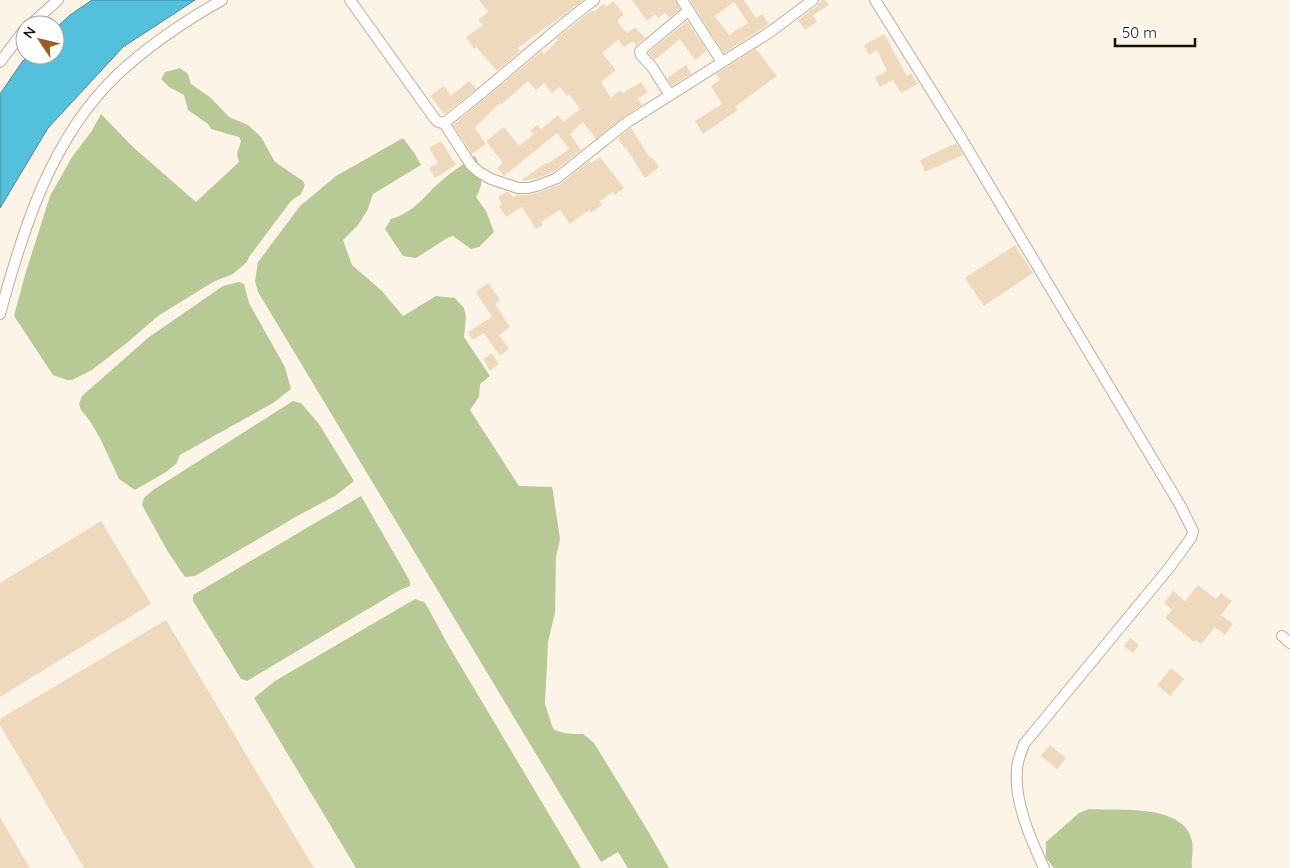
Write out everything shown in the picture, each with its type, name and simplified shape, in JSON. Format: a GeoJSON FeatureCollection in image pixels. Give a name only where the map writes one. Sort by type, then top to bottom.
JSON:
{"type":"FeatureCollection","features":[{"type":"Feature","properties":{"kind":"street"},"geometry":{"type":"LineString","coordinates":[[41,15],[58,0]]}},
{"type":"Feature","properties":{"kind":"street"},"geometry":{"type":"LineString","coordinates":[[0,314],[27,224],[39,192],[66,141],[86,112],[117,75],[142,54],[193,17],[222,0]]}},
{"type":"Feature","properties":{"kind":"street"},"geometry":{"type":"LineString","coordinates":[[350,0],[435,119],[438,122],[444,123],[483,93],[588,2]]}},
{"type":"Feature","properties":{"kind":"street"},"geometry":{"type":"LineString","coordinates":[[682,0],[722,62]]}},
{"type":"Feature","properties":{"kind":"street"},"geometry":{"type":"LineString","coordinates":[[444,123],[471,165],[479,172],[491,179],[512,186],[528,188],[557,178],[626,124],[670,94],[770,32],[813,0]]}},
{"type":"Feature","properties":{"kind":"street"},"geometry":{"type":"LineString","coordinates":[[875,0],[958,133],[1180,505],[1193,532],[1192,538],[1169,568],[1024,744],[1017,770],[1020,799],[1031,840],[1044,868]]}},
{"type":"Feature","properties":{"kind":"street"},"geometry":{"type":"LineString","coordinates":[[670,94],[640,51],[688,11]]}},
{"type":"Feature","properties":{"kind":"street"},"geometry":{"type":"LineString","coordinates":[[0,62],[15,43]]}},
{"type":"Feature","properties":{"kind":"green space"},"geometry":{"type":"Polygon","coordinates":[[[180,68],[188,74],[191,84],[211,98],[229,117],[248,125],[261,137],[275,162],[303,181],[305,185],[301,194],[291,201],[247,262],[233,274],[213,282],[158,316],[92,370],[72,380],[53,375],[14,316],[50,196],[72,157],[91,132],[101,114],[133,147],[196,202],[239,162],[237,154],[241,141],[239,137],[211,129],[208,124],[188,110],[184,95],[169,87],[161,79],[165,72],[180,68]]]}},
{"type":"Feature","properties":{"kind":"green space"},"geometry":{"type":"Polygon","coordinates":[[[403,138],[421,165],[373,194],[367,211],[358,225],[343,240],[352,265],[382,291],[403,316],[436,296],[455,298],[464,308],[466,317],[464,337],[490,376],[480,384],[479,397],[470,410],[519,486],[552,487],[560,539],[556,557],[555,613],[548,642],[545,704],[553,729],[564,733],[583,734],[594,743],[669,868],[628,868],[618,852],[601,862],[258,292],[255,281],[258,262],[300,206],[336,176],[403,138]]]}},
{"type":"Feature","properties":{"kind":"green space"},"geometry":{"type":"Polygon","coordinates":[[[475,156],[482,176],[481,187],[476,197],[486,211],[494,232],[479,247],[471,249],[453,236],[416,258],[403,256],[385,229],[391,219],[413,208],[444,178],[475,156]]]}},
{"type":"Feature","properties":{"kind":"green space"},"geometry":{"type":"Polygon","coordinates":[[[239,282],[244,284],[249,303],[285,367],[291,389],[273,403],[180,455],[176,464],[166,472],[135,490],[119,479],[100,438],[81,410],[79,404],[82,396],[149,337],[223,286],[239,282]]]}},
{"type":"Feature","properties":{"kind":"green space"},"geometry":{"type":"Polygon","coordinates":[[[293,401],[301,403],[319,424],[354,481],[335,496],[195,576],[185,577],[168,552],[142,505],[144,498],[153,490],[293,401]]]}},
{"type":"Feature","properties":{"kind":"green space"},"geometry":{"type":"Polygon","coordinates":[[[361,496],[410,581],[410,586],[400,590],[247,681],[241,679],[193,601],[193,595],[361,496]]]}},
{"type":"Feature","properties":{"kind":"green space"},"geometry":{"type":"Polygon","coordinates":[[[415,599],[424,602],[427,606],[447,643],[581,868],[356,868],[254,698],[275,681],[415,599]]]}},
{"type":"Feature","properties":{"kind":"green space"},"geometry":{"type":"Polygon","coordinates":[[[1089,809],[1148,811],[1176,820],[1186,829],[1192,841],[1192,868],[1054,868],[1046,858],[1046,842],[1079,813],[1089,809]]]}},
{"type":"Feature","properties":{"kind":"water"},"geometry":{"type":"Polygon","coordinates":[[[92,0],[195,0],[123,47],[48,128],[0,208],[0,94],[20,65],[65,65],[65,20],[92,0]]]}},
{"type":"Feature","properties":{"kind":"building"},"geometry":{"type":"Polygon","coordinates":[[[479,0],[582,1],[518,48],[520,51],[497,71],[476,47],[474,49],[466,37],[483,25],[478,20],[488,12],[479,0]]]}},
{"type":"Feature","properties":{"kind":"building"},"geometry":{"type":"Polygon","coordinates":[[[632,0],[675,0],[680,9],[669,18],[665,13],[658,18],[655,14],[647,21],[632,0]]]}},
{"type":"Feature","properties":{"kind":"building"},"geometry":{"type":"Polygon","coordinates":[[[690,0],[744,0],[756,18],[762,14],[769,24],[724,53],[690,0]],[[734,2],[715,16],[729,35],[748,23],[734,2]]]}},
{"type":"Feature","properties":{"kind":"building"},"geometry":{"type":"Polygon","coordinates":[[[821,0],[825,0],[829,5],[813,15],[817,22],[805,30],[798,20],[817,6],[821,0]]]}},
{"type":"Feature","properties":{"kind":"building"},"geometry":{"type":"Polygon","coordinates":[[[613,1],[624,14],[617,21],[627,33],[635,27],[645,38],[636,45],[633,41],[624,47],[618,40],[602,53],[616,70],[601,82],[611,98],[620,90],[623,93],[641,82],[648,92],[638,99],[642,105],[596,139],[583,122],[570,134],[581,150],[553,172],[523,181],[546,163],[569,149],[557,133],[504,176],[497,168],[503,163],[486,141],[504,127],[519,146],[534,134],[530,131],[537,125],[541,129],[558,115],[563,122],[580,109],[569,94],[567,96],[560,87],[552,93],[544,83],[536,90],[528,81],[501,105],[500,103],[475,128],[486,144],[472,154],[453,125],[542,51],[544,54],[558,40],[556,39],[590,12],[593,10],[594,12],[603,4],[606,7],[613,1]]]}},
{"type":"Feature","properties":{"kind":"building"},"geometry":{"type":"Polygon","coordinates":[[[687,21],[707,51],[695,60],[680,39],[655,60],[648,53],[687,21]]]}},
{"type":"Feature","properties":{"kind":"building"},"geometry":{"type":"Polygon","coordinates":[[[884,34],[907,76],[911,73],[918,84],[901,93],[893,80],[880,87],[875,77],[887,71],[877,50],[869,55],[864,45],[884,34]]]}},
{"type":"Feature","properties":{"kind":"building"},"geometry":{"type":"Polygon","coordinates":[[[756,49],[777,76],[735,107],[738,110],[703,134],[695,121],[722,104],[711,86],[720,80],[716,74],[756,49]]]}},
{"type":"Feature","properties":{"kind":"building"},"geometry":{"type":"Polygon","coordinates":[[[686,65],[691,74],[672,86],[667,78],[686,65]]]}},
{"type":"Feature","properties":{"kind":"building"},"geometry":{"type":"Polygon","coordinates":[[[469,81],[476,89],[444,114],[430,96],[444,86],[451,96],[469,81]]]}},
{"type":"Feature","properties":{"kind":"building"},"geometry":{"type":"Polygon","coordinates":[[[631,128],[650,158],[652,157],[659,167],[645,178],[618,138],[631,128]]]}},
{"type":"Feature","properties":{"kind":"building"},"geometry":{"type":"Polygon","coordinates":[[[441,141],[456,165],[435,178],[429,168],[438,163],[429,148],[441,141]]]}},
{"type":"Feature","properties":{"kind":"building"},"geometry":{"type":"Polygon","coordinates":[[[956,143],[963,155],[925,172],[920,160],[956,143]]]}},
{"type":"Feature","properties":{"kind":"building"},"geometry":{"type":"Polygon","coordinates":[[[600,157],[624,188],[615,195],[613,192],[600,201],[602,205],[591,213],[589,210],[570,224],[560,210],[541,222],[543,225],[536,229],[522,207],[506,217],[499,206],[502,204],[498,197],[506,192],[509,192],[513,197],[543,191],[561,184],[589,161],[591,163],[600,157]]]}},
{"type":"Feature","properties":{"kind":"building"},"geometry":{"type":"Polygon","coordinates":[[[1015,245],[1033,273],[984,306],[965,278],[1015,245]]]}},
{"type":"Feature","properties":{"kind":"building"},"geometry":{"type":"Polygon","coordinates":[[[488,283],[500,300],[495,304],[510,327],[499,335],[509,349],[500,356],[484,333],[473,340],[468,332],[492,317],[476,292],[488,283]]]}},
{"type":"Feature","properties":{"kind":"building"},"geometry":{"type":"Polygon","coordinates":[[[492,353],[499,364],[490,371],[483,359],[492,353]]]}},
{"type":"Feature","properties":{"kind":"building"},"geometry":{"type":"Polygon","coordinates":[[[101,521],[151,604],[0,697],[0,583],[101,521]]]}},
{"type":"Feature","properties":{"kind":"building"},"geometry":{"type":"Polygon","coordinates":[[[1198,585],[1216,599],[1221,593],[1232,601],[1221,615],[1233,624],[1225,635],[1215,627],[1201,644],[1196,640],[1194,642],[1165,618],[1172,610],[1164,603],[1173,591],[1185,601],[1198,585]]]}},
{"type":"Feature","properties":{"kind":"building"},"geometry":{"type":"Polygon","coordinates":[[[166,620],[314,868],[84,868],[0,725],[0,719],[166,620]]]}},
{"type":"Feature","properties":{"kind":"building"},"geometry":{"type":"Polygon","coordinates":[[[1130,638],[1139,645],[1133,653],[1124,646],[1130,638]]]}},
{"type":"Feature","properties":{"kind":"building"},"geometry":{"type":"Polygon","coordinates":[[[1171,668],[1184,679],[1170,696],[1157,685],[1171,668]]]}},
{"type":"Feature","properties":{"kind":"building"},"geometry":{"type":"Polygon","coordinates":[[[1050,745],[1066,758],[1057,769],[1041,756],[1050,745]]]}},
{"type":"Feature","properties":{"kind":"building"},"geometry":{"type":"Polygon","coordinates":[[[0,817],[30,868],[0,868],[0,817]]]}}]}
